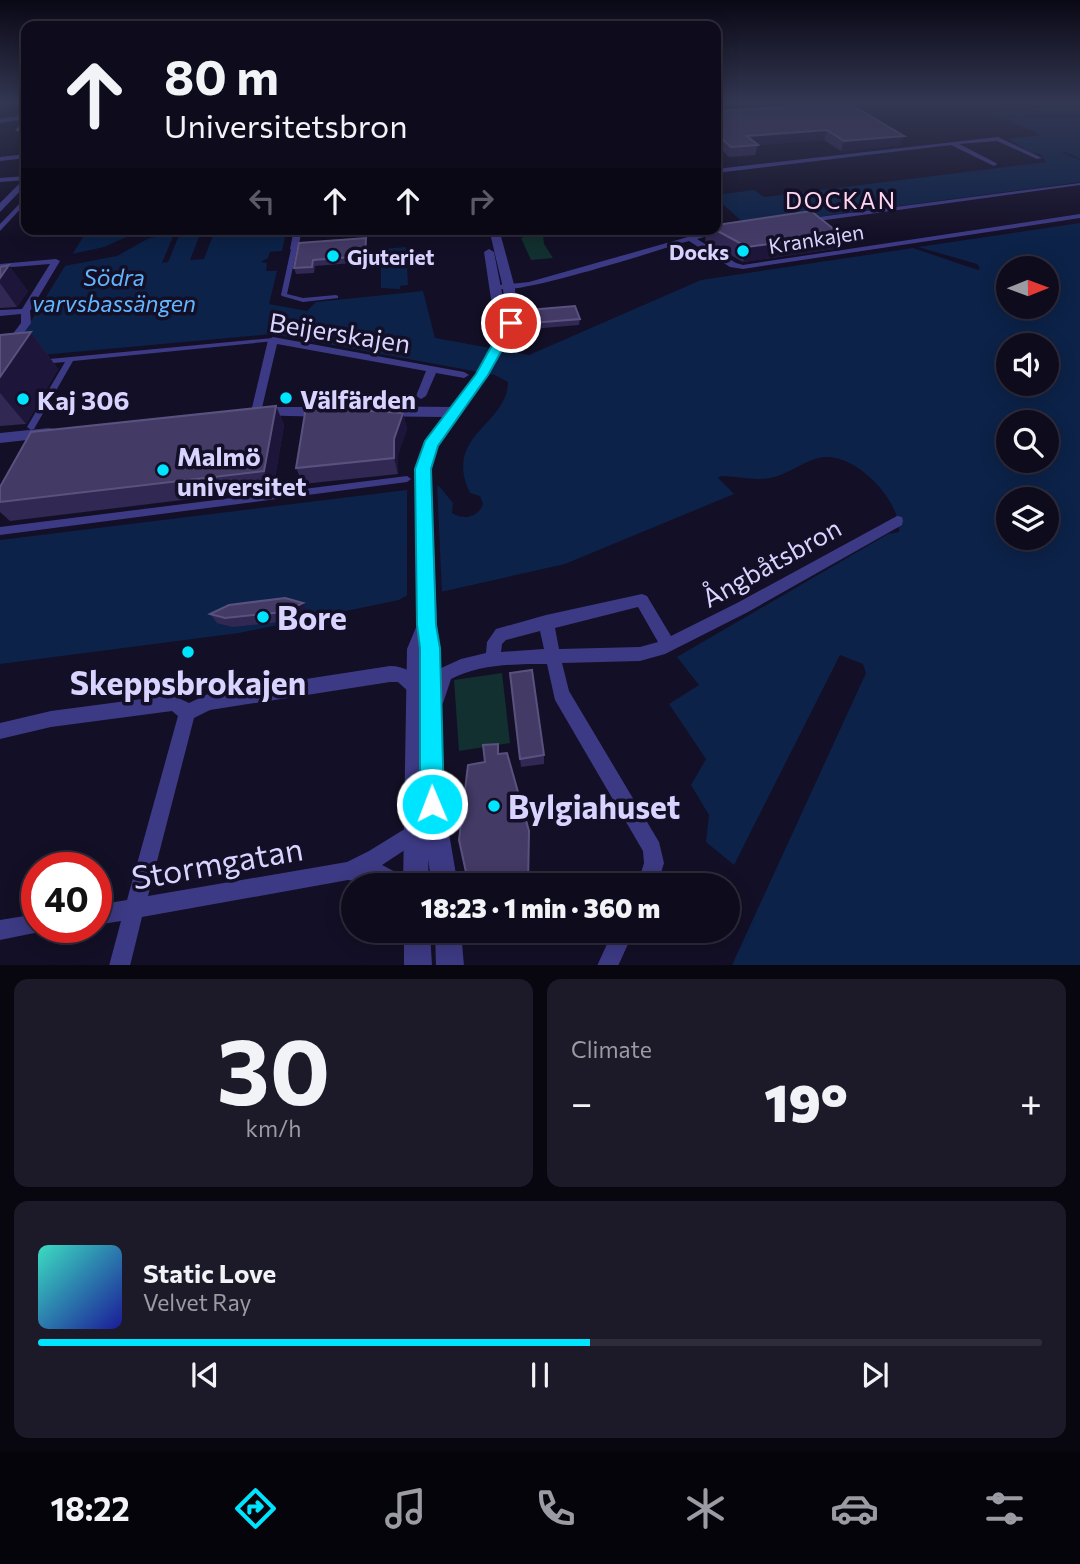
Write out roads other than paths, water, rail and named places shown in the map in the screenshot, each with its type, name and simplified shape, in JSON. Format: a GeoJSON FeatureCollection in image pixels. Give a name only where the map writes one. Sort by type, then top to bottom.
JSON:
{"type":"FeatureCollection","features":[{"type":"Feature","properties":{"kind":"street"},"geometry":{"type":"LineString","coordinates":[[721,174],[921,148]]}},
{"type":"Feature","properties":{"kind":"street"},"geometry":{"type":"LineString","coordinates":[[960,148],[994,164]]}},
{"type":"Feature","properties":{"kind":"street"},"geometry":{"type":"LineString","coordinates":[[1017,148],[1039,158]]}},
{"type":"Feature","properties":{"kind":"street"},"geometry":{"type":"LineString","coordinates":[[0,159],[21,157]]}},
{"type":"Feature","properties":{"kind":"street"},"geometry":{"type":"LineString","coordinates":[[0,180],[21,179]]}},
{"type":"Feature","properties":{"kind":"street"},"geometry":{"type":"LineString","coordinates":[[0,196],[21,180]]}},
{"type":"Feature","properties":{"kind":"street"},"geometry":{"type":"LineString","coordinates":[[0,209],[21,182]]}},
{"type":"Feature","properties":{"kind":"street","name":"Krankajen"},"geometry":{"type":"LineString","coordinates":[[811,220],[1080,184]]}},
{"type":"Feature","properties":{"kind":"street"},"geometry":{"type":"LineString","coordinates":[[0,229],[21,205]]}},
{"type":"Feature","properties":{"kind":"street","name":"Krankajen"},"geometry":{"type":"LineString","coordinates":[[691,237],[733,265],[743,267],[1080,216]]}},
{"type":"Feature","properties":{"kind":"street"},"geometry":{"type":"LineString","coordinates":[[297,235],[284,295],[303,300],[335,297]]}},
{"type":"Feature","properties":{"kind":"street"},"geometry":{"type":"LineString","coordinates":[[486,235],[502,288]]}},
{"type":"Feature","properties":{"kind":"street"},"geometry":{"type":"LineString","coordinates":[[444,873],[432,804],[430,648],[426,625],[418,481],[430,445],[482,375],[507,327],[502,320],[502,288],[495,235]]}},
{"type":"Feature","properties":{"kind":"street"},"geometry":{"type":"LineString","coordinates":[[502,288],[530,284],[697,235]]}},
{"type":"Feature","properties":{"kind":"street"},"geometry":{"type":"LineString","coordinates":[[0,266],[55,261],[25,311],[26,323],[0,363]]}},
{"type":"Feature","properties":{"kind":"street"},"geometry":{"type":"LineString","coordinates":[[0,313],[25,311]]}},
{"type":"Feature","properties":{"kind":"street"},"geometry":{"type":"LineString","coordinates":[[274,340],[250,413],[452,412]]}},
{"type":"Feature","properties":{"kind":"street","name":"Beijerskajen"},"geometry":{"type":"LineString","coordinates":[[29,363],[274,340],[464,375]]}},
{"type":"Feature","properties":{"kind":"street"},"geometry":{"type":"LineString","coordinates":[[31,427],[70,360]]}},
{"type":"Feature","properties":{"kind":"street"},"geometry":{"type":"LineString","coordinates":[[421,396],[432,370]]}},
{"type":"Feature","properties":{"kind":"street"},"geometry":{"type":"LineString","coordinates":[[0,438],[48,436]]}},
{"type":"Feature","properties":{"kind":"street"},"geometry":{"type":"LineString","coordinates":[[0,531],[418,481]]}},
{"type":"Feature","properties":{"kind":"street","name":"Ångbåtsbron"},"geometry":{"type":"LineString","coordinates":[[430,729],[439,687],[445,674],[461,666],[492,661],[645,653],[707,626],[897,521]]}},
{"type":"Feature","properties":{"kind":"street"},"geometry":{"type":"LineString","coordinates":[[492,661],[495,642],[501,634],[642,600],[667,644]]}},
{"type":"Feature","properties":{"kind":"street"},"geometry":{"type":"LineString","coordinates":[[545,622],[561,694],[652,849],[654,863],[651,873]]}},
{"type":"Feature","properties":{"kind":"street"},"geometry":{"type":"LineString","coordinates":[[416,873],[417,649],[426,625]]}},
{"type":"Feature","properties":{"kind":"street"},"geometry":{"type":"LineString","coordinates":[[119,965],[187,713],[208,702],[390,674],[408,677],[417,689]]}},
{"type":"Feature","properties":{"kind":"street"},"geometry":{"type":"LineString","coordinates":[[0,731],[51,719],[172,703],[187,713]]}},
{"type":"Feature","properties":{"kind":"street","name":"Stormgatan"},"geometry":{"type":"LineString","coordinates":[[112,913],[348,871],[376,859],[416,831]]}},
{"type":"Feature","properties":{"kind":"street","name":"Stormgatan"},"geometry":{"type":"LineString","coordinates":[[348,871],[366,873]]}},
{"type":"Feature","properties":{"kind":"street"},"geometry":{"type":"LineString","coordinates":[[0,930],[21,927]]}},
{"type":"Feature","properties":{"kind":"street"},"geometry":{"type":"LineString","coordinates":[[417,943],[418,965]]}},
{"type":"Feature","properties":{"kind":"street"},"geometry":{"type":"LineString","coordinates":[[449,943],[450,965]]}},
{"type":"Feature","properties":{"kind":"street"},"geometry":{"type":"LineString","coordinates":[[607,965],[618,943]]}},
{"type":"Feature","properties":{"kind":"water"},"geometry":{"type":"Polygon","coordinates":[[[1023,148],[1080,148],[1080,159],[1060,152],[1080,160],[1080,182],[747,226],[721,203],[721,194],[754,190],[764,197],[1046,162],[1040,154],[1023,148]]]}},
{"type":"Feature","properties":{"kind":"water","name":"Södra varvsbassängen"},"geometry":{"type":"Polygon","coordinates":[[[1080,223],[1080,965],[732,965],[866,673],[863,664],[840,655],[734,865],[706,842],[709,815],[691,785],[706,759],[669,704],[699,685],[677,657],[888,534],[899,532],[893,507],[875,482],[864,472],[838,459],[819,458],[770,478],[721,476],[718,478],[734,494],[565,564],[239,633],[0,664],[0,540],[439,486],[453,503],[452,513],[461,517],[474,515],[483,504],[480,496],[470,493],[464,473],[464,457],[478,432],[498,409],[505,397],[508,382],[495,375],[272,334],[8,358],[84,235],[149,238],[174,235],[162,263],[168,262],[179,235],[200,235],[190,260],[204,259],[213,235],[286,235],[282,251],[270,252],[268,258],[261,262],[267,263],[266,271],[277,271],[269,304],[307,311],[316,302],[423,291],[435,338],[529,355],[701,280],[913,248],[978,270],[980,268],[977,264],[918,247],[1080,223]]]}},
{"type":"Feature","properties":{"kind":"water"},"geometry":{"type":"Polygon","coordinates":[[[406,247],[408,285],[400,286],[400,289],[381,288],[381,249],[406,247]]]}},
{"type":"Feature","properties":{"kind":"place","name":"Docks"},"geometry":{"type":"Point","coordinates":[743,251]}},
{"type":"Feature","properties":{"kind":"place","name":"Gjuteriet"},"geometry":{"type":"Point","coordinates":[333,256]}},
{"type":"Feature","properties":{"kind":"place","name":"Välfärden"},"geometry":{"type":"Point","coordinates":[286,398]}},
{"type":"Feature","properties":{"kind":"place","name":"Kaj 306"},"geometry":{"type":"Point","coordinates":[23,399]}},
{"type":"Feature","properties":{"kind":"place","name":"Malmö universitet"},"geometry":{"type":"Point","coordinates":[163,470]}},
{"type":"Feature","properties":{"kind":"place","name":"Bore"},"geometry":{"type":"Point","coordinates":[263,617]}},
{"type":"Feature","properties":{"kind":"place","name":"Skeppsbrokajen"},"geometry":{"type":"Point","coordinates":[188,652]}},
{"type":"Feature","properties":{"kind":"place","name":"Bylgiahuset"},"geometry":{"type":"Point","coordinates":[494,806]}},
{"type":"Feature","properties":{"kind":"district","name":"DOCKAN"},"geometry":{"type":"Point","coordinates":[841,200]}}]}
